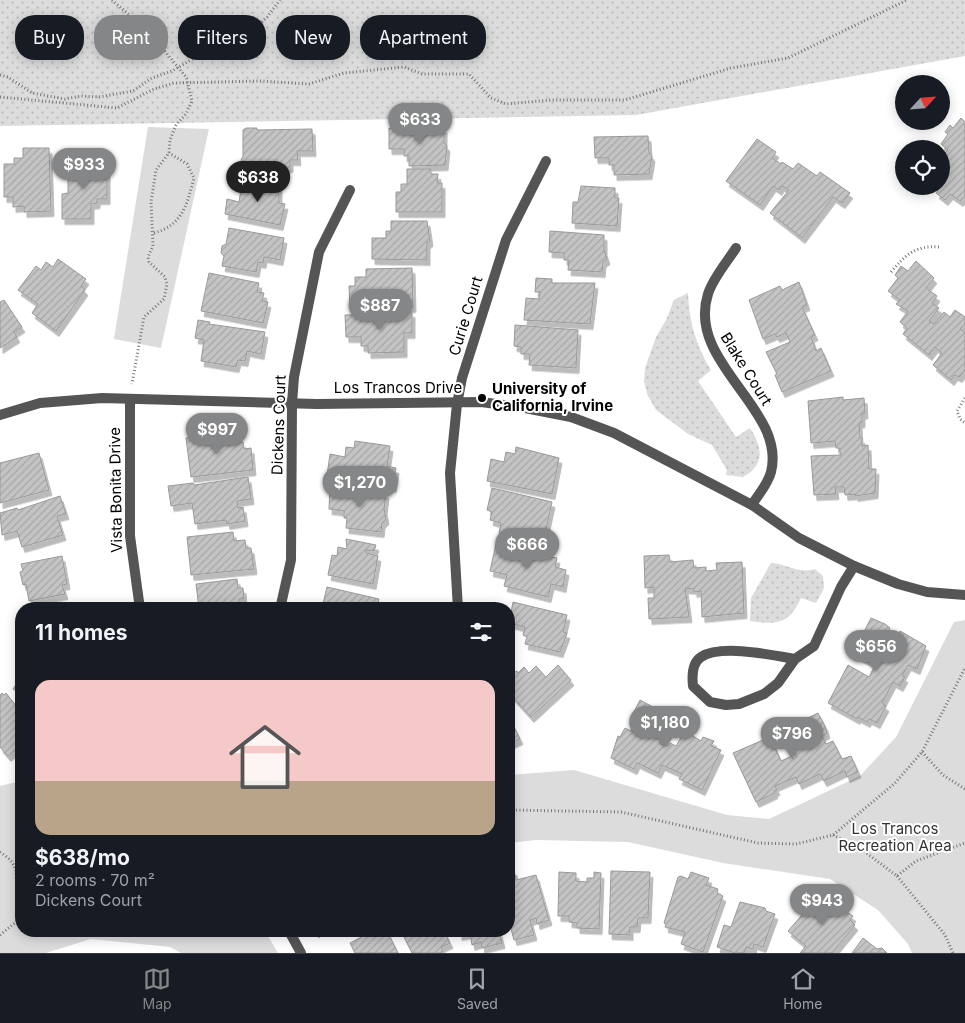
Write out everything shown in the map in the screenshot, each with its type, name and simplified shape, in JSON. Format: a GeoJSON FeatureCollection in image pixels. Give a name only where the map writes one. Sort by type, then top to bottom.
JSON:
{"type":"FeatureCollection","features":[{"type":"Feature","properties":{"kind":"street","name":"Curie Court"},"geometry":{"type":"LineString","coordinates":[[458,602],[450,473],[457,404],[462,378],[506,240],[546,161]]}},
{"type":"Feature","properties":{"kind":"street","name":"Dickens Court"},"geometry":{"type":"LineString","coordinates":[[282,602],[291,560],[292,403],[294,377],[319,252],[350,190]]}},
{"type":"Feature","properties":{"kind":"street","name":"Blake Court"},"geometry":{"type":"LineString","coordinates":[[736,248],[708,294],[706,330],[713,348],[758,417],[770,440],[771,472],[752,505]]}},
{"type":"Feature","properties":{"kind":"street","name":"Los Trancos Drive"},"geometry":{"type":"LineString","coordinates":[[0,415],[40,403],[102,398],[292,403],[457,404],[481,402],[520,406],[571,417],[614,433],[752,505],[799,538],[854,566],[898,584],[927,592],[965,594]]}},
{"type":"Feature","properties":{"kind":"street","name":"Vista Bonita Drive"},"geometry":{"type":"LineString","coordinates":[[130,400],[130,536],[139,602]]}},
{"type":"Feature","properties":{"kind":"street"},"geometry":{"type":"LineString","coordinates":[[795,659],[734,651],[713,653],[700,657],[695,664],[692,675],[693,686],[710,702],[739,704],[764,694],[778,683],[795,659],[814,646],[854,566]]}},
{"type":"Feature","properties":{"kind":"street"},"geometry":{"type":"LineString","coordinates":[[292,937],[301,953]]}},
{"type":"Feature","properties":{"kind":"path"},"geometry":{"type":"LineString","coordinates":[[112,0],[150,33],[188,83],[192,100],[186,114],[176,125],[170,140],[169,153],[156,170],[151,202],[154,233],[153,246],[148,257],[149,262],[165,277],[167,284],[164,298],[144,317],[130,400]]}},
{"type":"Feature","properties":{"kind":"path"},"geometry":{"type":"LineString","coordinates":[[0,75],[8,77],[32,93],[65,99],[81,96],[99,97],[133,91],[152,78],[178,68],[215,48],[244,38],[267,17],[280,0]]}},
{"type":"Feature","properties":{"kind":"path"},"geometry":{"type":"LineString","coordinates":[[0,97],[117,108],[163,85],[258,81],[309,84],[344,73],[404,67],[422,74],[469,74],[491,98],[506,104],[550,100],[625,100],[731,68],[788,58],[907,0]]}},
{"type":"Feature","properties":{"kind":"path"},"geometry":{"type":"LineString","coordinates":[[154,233],[171,227],[176,222],[186,204],[194,178],[187,164],[169,153]]}},
{"type":"Feature","properties":{"kind":"path"},"geometry":{"type":"LineString","coordinates":[[891,272],[904,256],[917,248],[939,247]]}},
{"type":"Feature","properties":{"kind":"path"},"geometry":{"type":"LineString","coordinates":[[965,398],[957,411],[960,419],[965,423]]}},
{"type":"Feature","properties":{"kind":"path"},"geometry":{"type":"LineString","coordinates":[[515,810],[621,812],[758,843],[796,844],[834,835],[895,783],[922,752],[965,668]]}},
{"type":"Feature","properties":{"kind":"path"},"geometry":{"type":"LineString","coordinates":[[922,752],[943,774],[965,789]]}},
{"type":"Feature","properties":{"kind":"path"},"geometry":{"type":"LineString","coordinates":[[834,835],[861,849],[897,876],[940,928],[953,953]]}},
{"type":"Feature","properties":{"kind":"path"},"geometry":{"type":"LineString","coordinates":[[897,876],[916,861],[965,843]]}},
{"type":"Feature","properties":{"kind":"path"},"geometry":{"type":"LineString","coordinates":[[0,852],[11,859],[15,866]]}},
{"type":"Feature","properties":{"kind":"path"},"geometry":{"type":"LineString","coordinates":[[0,935],[15,923]]}},
{"type":"Feature","properties":{"kind":"green space"},"geometry":{"type":"Polygon","coordinates":[[[0,0],[965,0],[965,56],[636,115],[0,126],[0,0]]]}},
{"type":"Feature","properties":{"kind":"green space"},"geometry":{"type":"Polygon","coordinates":[[[148,127],[209,129],[161,348],[114,339],[148,127]]]}},
{"type":"Feature","properties":{"kind":"green space"},"geometry":{"type":"Polygon","coordinates":[[[688,293],[694,333],[701,352],[711,370],[698,381],[736,437],[750,428],[757,442],[760,456],[758,461],[755,467],[743,477],[726,475],[727,470],[712,445],[688,434],[656,410],[647,394],[644,381],[645,368],[656,337],[666,320],[674,300],[688,293]]]}},
{"type":"Feature","properties":{"kind":"green space"},"geometry":{"type":"Polygon","coordinates":[[[771,563],[797,570],[815,569],[823,576],[824,588],[816,603],[801,598],[797,607],[782,621],[768,623],[750,621],[751,598],[771,563]]]}},
{"type":"Feature","properties":{"kind":"green space","name":"Los Trancos Recreation Area"},"geometry":{"type":"Polygon","coordinates":[[[965,620],[965,953],[912,953],[908,944],[878,910],[830,879],[723,863],[628,842],[536,840],[515,842],[515,775],[574,770],[727,815],[769,819],[860,776],[896,737],[954,622],[965,620]]]}},
{"type":"Feature","properties":{"kind":"green space"},"geometry":{"type":"Polygon","coordinates":[[[15,782],[15,937],[269,937],[278,953],[181,953],[170,947],[91,939],[46,953],[0,953],[0,786],[15,782]]]}},
{"type":"Feature","properties":{"kind":"building"},"geometry":{"type":"Polygon","coordinates":[[[961,118],[965,122],[965,195],[960,201],[950,194],[950,140],[944,140],[948,134],[945,132],[950,130],[950,125],[953,128],[961,118]]]}},
{"type":"Feature","properties":{"kind":"building"},"geometry":{"type":"Polygon","coordinates":[[[444,127],[444,143],[447,146],[445,165],[409,166],[409,156],[404,156],[404,149],[389,149],[389,128],[444,127]]]}},
{"type":"Feature","properties":{"kind":"building"},"geometry":{"type":"Polygon","coordinates":[[[246,128],[257,128],[257,130],[312,129],[313,151],[297,151],[298,160],[290,160],[290,167],[244,168],[241,160],[243,156],[243,130],[246,128]]]}},
{"type":"Feature","properties":{"kind":"building"},"geometry":{"type":"Polygon","coordinates":[[[648,136],[649,152],[652,156],[649,174],[614,175],[614,165],[609,165],[609,158],[595,158],[594,137],[648,136]]]}},
{"type":"Feature","properties":{"kind":"building"},"geometry":{"type":"Polygon","coordinates":[[[757,139],[776,152],[772,158],[781,164],[782,162],[793,169],[798,163],[817,176],[820,172],[850,193],[842,203],[833,197],[802,238],[770,213],[789,190],[781,186],[779,190],[773,186],[760,205],[726,181],[757,139]]]}},
{"type":"Feature","properties":{"kind":"building"},"geometry":{"type":"Polygon","coordinates":[[[23,148],[49,148],[51,211],[24,212],[24,206],[13,207],[13,197],[4,197],[4,164],[14,164],[14,158],[23,158],[23,148]]]}},
{"type":"Feature","properties":{"kind":"building"},"geometry":{"type":"Polygon","coordinates":[[[91,160],[96,164],[107,164],[107,199],[97,199],[97,203],[91,204],[91,219],[62,219],[62,194],[68,193],[68,164],[86,164],[91,160]]]}},
{"type":"Feature","properties":{"kind":"building"},"geometry":{"type":"Polygon","coordinates":[[[407,169],[431,169],[431,174],[438,174],[437,183],[442,183],[442,212],[396,212],[396,192],[401,192],[401,184],[407,184],[407,169]]]}},
{"type":"Feature","properties":{"kind":"building"},"geometry":{"type":"Polygon","coordinates":[[[248,178],[279,185],[279,203],[285,204],[280,225],[225,214],[227,199],[239,202],[241,189],[245,190],[248,178]]]}},
{"type":"Feature","properties":{"kind":"building"},"geometry":{"type":"Polygon","coordinates":[[[581,186],[615,188],[615,198],[619,198],[617,226],[572,223],[573,202],[578,202],[581,186]]]}},
{"type":"Feature","properties":{"kind":"building"},"geometry":{"type":"Polygon","coordinates":[[[939,195],[949,195],[945,200],[939,195]]]}},
{"type":"Feature","properties":{"kind":"building"},"geometry":{"type":"Polygon","coordinates":[[[391,221],[427,221],[430,241],[427,243],[427,260],[372,259],[372,238],[386,238],[386,231],[391,231],[391,221]]]}},
{"type":"Feature","properties":{"kind":"building"},"geometry":{"type":"Polygon","coordinates":[[[229,228],[284,238],[280,260],[264,257],[263,263],[258,262],[256,272],[222,266],[224,256],[221,253],[222,246],[226,244],[229,228]]]}},
{"type":"Feature","properties":{"kind":"building"},"geometry":{"type":"Polygon","coordinates":[[[550,231],[604,235],[604,250],[607,259],[603,262],[602,272],[568,270],[569,260],[564,260],[564,253],[549,252],[550,231]]]}},
{"type":"Feature","properties":{"kind":"building"},"geometry":{"type":"Polygon","coordinates":[[[58,259],[86,279],[81,286],[85,290],[56,331],[32,313],[38,304],[18,290],[36,266],[41,270],[46,262],[53,267],[58,259]]]}},
{"type":"Feature","properties":{"kind":"building"},"geometry":{"type":"Polygon","coordinates":[[[916,261],[934,278],[926,288],[937,296],[932,303],[939,308],[929,321],[934,324],[944,312],[950,317],[955,310],[965,317],[965,323],[960,329],[965,332],[965,370],[959,377],[955,375],[951,380],[933,365],[942,353],[935,347],[929,355],[903,334],[907,328],[900,322],[908,311],[896,304],[900,300],[888,291],[898,278],[895,275],[901,266],[908,271],[916,261]]]}},
{"type":"Feature","properties":{"kind":"building"},"geometry":{"type":"Polygon","coordinates":[[[412,268],[413,307],[350,307],[349,286],[355,286],[355,277],[366,277],[366,269],[412,268]]]}},
{"type":"Feature","properties":{"kind":"building"},"geometry":{"type":"Polygon","coordinates":[[[209,273],[259,283],[257,292],[264,293],[262,301],[268,302],[263,323],[201,311],[209,273]]]}},
{"type":"Feature","properties":{"kind":"building"},"geometry":{"type":"Polygon","coordinates":[[[536,278],[552,279],[552,283],[595,283],[590,324],[524,320],[526,298],[539,299],[540,292],[535,292],[536,278]]]}},
{"type":"Feature","properties":{"kind":"building"},"geometry":{"type":"Polygon","coordinates":[[[799,282],[807,305],[802,307],[815,335],[811,337],[816,351],[821,348],[831,371],[782,392],[775,375],[777,374],[766,352],[790,342],[786,333],[777,337],[775,334],[763,339],[749,300],[780,286],[782,290],[799,282]]]}},
{"type":"Feature","properties":{"kind":"building"},"geometry":{"type":"Polygon","coordinates":[[[4,300],[22,327],[14,332],[17,337],[0,348],[0,302],[4,300]]]}},
{"type":"Feature","properties":{"kind":"building"},"geometry":{"type":"Polygon","coordinates":[[[401,312],[412,312],[412,333],[404,333],[404,352],[368,353],[368,346],[361,346],[361,337],[346,337],[345,315],[401,314],[401,312]]]}},
{"type":"Feature","properties":{"kind":"building"},"geometry":{"type":"Polygon","coordinates":[[[198,320],[210,322],[209,324],[265,332],[261,354],[247,351],[245,361],[238,360],[236,367],[201,361],[204,340],[195,338],[198,320]]]}},
{"type":"Feature","properties":{"kind":"building"},"geometry":{"type":"Polygon","coordinates":[[[515,325],[578,330],[576,368],[529,365],[530,354],[521,354],[521,347],[514,346],[515,325]]]}},
{"type":"Feature","properties":{"kind":"building"},"geometry":{"type":"Polygon","coordinates":[[[843,397],[843,400],[864,398],[865,413],[862,414],[862,422],[859,423],[860,438],[862,438],[862,446],[868,445],[869,469],[876,469],[875,493],[855,496],[855,494],[845,495],[844,487],[835,487],[836,494],[814,495],[811,456],[841,455],[839,448],[836,448],[835,441],[811,443],[808,401],[843,397]]]}},
{"type":"Feature","properties":{"kind":"building"},"geometry":{"type":"Polygon","coordinates":[[[232,432],[233,443],[243,442],[244,449],[251,448],[253,470],[191,477],[186,438],[232,432]]]}},
{"type":"Feature","properties":{"kind":"building"},"geometry":{"type":"Polygon","coordinates":[[[355,441],[390,446],[387,466],[396,468],[393,487],[348,478],[348,481],[342,480],[343,478],[327,475],[330,454],[345,457],[346,447],[354,448],[355,441]]]}},
{"type":"Feature","properties":{"kind":"building"},"geometry":{"type":"Polygon","coordinates":[[[516,447],[559,458],[552,494],[487,481],[491,459],[504,462],[506,452],[515,454],[516,447]]]}},
{"type":"Feature","properties":{"kind":"building"},"geometry":{"type":"Polygon","coordinates":[[[39,453],[49,490],[0,503],[0,463],[39,453]]]}},
{"type":"Feature","properties":{"kind":"building"},"geometry":{"type":"Polygon","coordinates":[[[248,477],[251,499],[237,501],[238,508],[243,507],[245,521],[227,524],[226,520],[195,524],[192,503],[171,506],[168,486],[193,483],[194,485],[248,477]]]}},
{"type":"Feature","properties":{"kind":"building"},"geometry":{"type":"Polygon","coordinates":[[[330,487],[386,493],[384,509],[386,519],[382,523],[381,532],[346,528],[347,518],[344,518],[344,511],[329,509],[330,487]]]}},
{"type":"Feature","properties":{"kind":"building"},"geometry":{"type":"Polygon","coordinates":[[[492,488],[552,502],[543,543],[499,533],[501,523],[490,520],[492,512],[487,510],[492,488]]]}},
{"type":"Feature","properties":{"kind":"building"},"geometry":{"type":"Polygon","coordinates":[[[60,496],[66,514],[57,516],[63,535],[22,547],[17,531],[2,535],[0,513],[17,508],[18,510],[60,496]]]}},
{"type":"Feature","properties":{"kind":"building"},"geometry":{"type":"Polygon","coordinates":[[[233,532],[234,541],[245,540],[246,548],[251,548],[254,569],[191,575],[187,537],[233,532]]]}},
{"type":"Feature","properties":{"kind":"building"},"geometry":{"type":"Polygon","coordinates":[[[346,539],[376,545],[374,551],[366,550],[366,553],[378,556],[373,584],[328,575],[332,555],[337,556],[338,547],[347,549],[346,539]]]}},
{"type":"Feature","properties":{"kind":"building"},"geometry":{"type":"Polygon","coordinates":[[[496,544],[557,558],[555,567],[566,570],[563,587],[551,584],[548,597],[504,586],[507,575],[490,571],[496,544]]]}},
{"type":"Feature","properties":{"kind":"building"},"geometry":{"type":"Polygon","coordinates":[[[669,555],[670,562],[693,560],[694,568],[706,567],[706,571],[717,570],[716,563],[742,562],[744,613],[702,617],[701,591],[694,592],[694,589],[685,588],[689,617],[649,619],[648,598],[654,598],[654,587],[645,588],[644,556],[669,555]]]}},
{"type":"Feature","properties":{"kind":"building"},"geometry":{"type":"Polygon","coordinates":[[[62,556],[67,584],[62,585],[65,594],[29,601],[26,584],[23,585],[20,572],[23,571],[21,564],[62,556]]]}},
{"type":"Feature","properties":{"kind":"building"},"geometry":{"type":"Polygon","coordinates":[[[237,579],[238,588],[243,588],[244,599],[239,599],[239,602],[198,602],[196,584],[237,579]]]}},
{"type":"Feature","properties":{"kind":"building"},"geometry":{"type":"Polygon","coordinates":[[[327,587],[379,599],[378,602],[323,602],[327,587]]]}},
{"type":"Feature","properties":{"kind":"building"},"geometry":{"type":"Polygon","coordinates":[[[515,602],[567,615],[563,632],[567,633],[560,652],[525,644],[527,637],[523,635],[525,627],[515,624],[515,602]]]}},
{"type":"Feature","properties":{"kind":"building"},"geometry":{"type":"Polygon","coordinates":[[[871,618],[885,624],[890,628],[888,633],[897,638],[900,631],[926,646],[917,669],[908,665],[902,676],[905,677],[900,686],[893,682],[882,703],[886,706],[877,723],[869,719],[867,722],[858,717],[857,719],[828,703],[848,665],[869,677],[875,665],[853,653],[871,618]]]}},
{"type":"Feature","properties":{"kind":"building"},"geometry":{"type":"Polygon","coordinates":[[[558,665],[571,680],[531,717],[515,700],[515,672],[517,671],[518,673],[524,667],[529,673],[536,666],[546,677],[558,665]]]}},
{"type":"Feature","properties":{"kind":"building"},"geometry":{"type":"Polygon","coordinates":[[[6,693],[15,704],[15,750],[8,756],[0,747],[0,695],[6,693]]]}},
{"type":"Feature","properties":{"kind":"building"},"geometry":{"type":"Polygon","coordinates":[[[640,700],[675,719],[665,740],[663,739],[660,744],[669,746],[670,743],[676,746],[685,731],[701,741],[703,737],[714,741],[711,746],[721,750],[702,790],[679,779],[682,774],[662,765],[658,773],[637,763],[634,769],[611,758],[618,736],[620,737],[625,728],[631,731],[635,722],[630,720],[640,700]]]}},
{"type":"Feature","properties":{"kind":"building"},"geometry":{"type":"Polygon","coordinates":[[[818,713],[827,733],[822,736],[826,744],[833,741],[842,759],[851,756],[858,772],[847,777],[845,771],[824,781],[820,774],[799,784],[796,777],[775,786],[777,790],[774,791],[775,793],[756,802],[733,753],[770,737],[781,761],[792,756],[793,759],[797,757],[794,752],[791,753],[781,731],[818,713]]]}},
{"type":"Feature","properties":{"kind":"building"},"geometry":{"type":"Polygon","coordinates":[[[515,729],[520,739],[515,741],[515,729]]]}},
{"type":"Feature","properties":{"kind":"building"},"geometry":{"type":"Polygon","coordinates":[[[611,871],[650,872],[648,918],[638,918],[637,927],[630,927],[630,935],[609,934],[611,871]]]}},
{"type":"Feature","properties":{"kind":"building"},"geometry":{"type":"Polygon","coordinates":[[[559,872],[576,873],[576,881],[587,882],[587,878],[594,878],[594,872],[601,873],[599,929],[577,928],[577,923],[569,922],[569,916],[558,916],[559,872]]]}},
{"type":"Feature","properties":{"kind":"building"},"geometry":{"type":"Polygon","coordinates":[[[691,872],[709,878],[706,885],[718,889],[717,893],[723,896],[703,952],[681,944],[685,932],[665,927],[666,924],[664,923],[678,877],[681,876],[688,879],[691,872]]]}},
{"type":"Feature","properties":{"kind":"building"},"geometry":{"type":"Polygon","coordinates":[[[515,875],[516,880],[536,875],[549,920],[537,924],[536,918],[530,920],[534,935],[514,940],[515,875]]]}},
{"type":"Feature","properties":{"kind":"building"},"geometry":{"type":"Polygon","coordinates":[[[822,892],[830,901],[853,916],[850,920],[855,925],[832,953],[800,953],[806,946],[788,931],[822,892]]]}},
{"type":"Feature","properties":{"kind":"building"},"geometry":{"type":"Polygon","coordinates":[[[740,902],[765,908],[766,911],[775,914],[763,947],[754,944],[753,949],[746,947],[744,953],[735,953],[717,947],[724,925],[731,927],[740,902]]]}},
{"type":"Feature","properties":{"kind":"building"},"geometry":{"type":"Polygon","coordinates":[[[361,937],[390,937],[398,953],[355,953],[350,943],[361,937]]]}},
{"type":"Feature","properties":{"kind":"building"},"geometry":{"type":"Polygon","coordinates":[[[404,937],[447,937],[450,943],[441,947],[443,951],[440,953],[412,953],[404,937]]]}},
{"type":"Feature","properties":{"kind":"building"},"geometry":{"type":"Polygon","coordinates":[[[471,937],[500,937],[502,943],[482,948],[481,942],[472,945],[471,937]]]}},
{"type":"Feature","properties":{"kind":"building"},"geometry":{"type":"Polygon","coordinates":[[[863,938],[877,949],[882,948],[887,953],[852,953],[863,938]]]}},
{"type":"Feature","properties":{"kind":"place","name":"University of California, Irvine"},"geometry":{"type":"Point","coordinates":[482,398]}}]}
